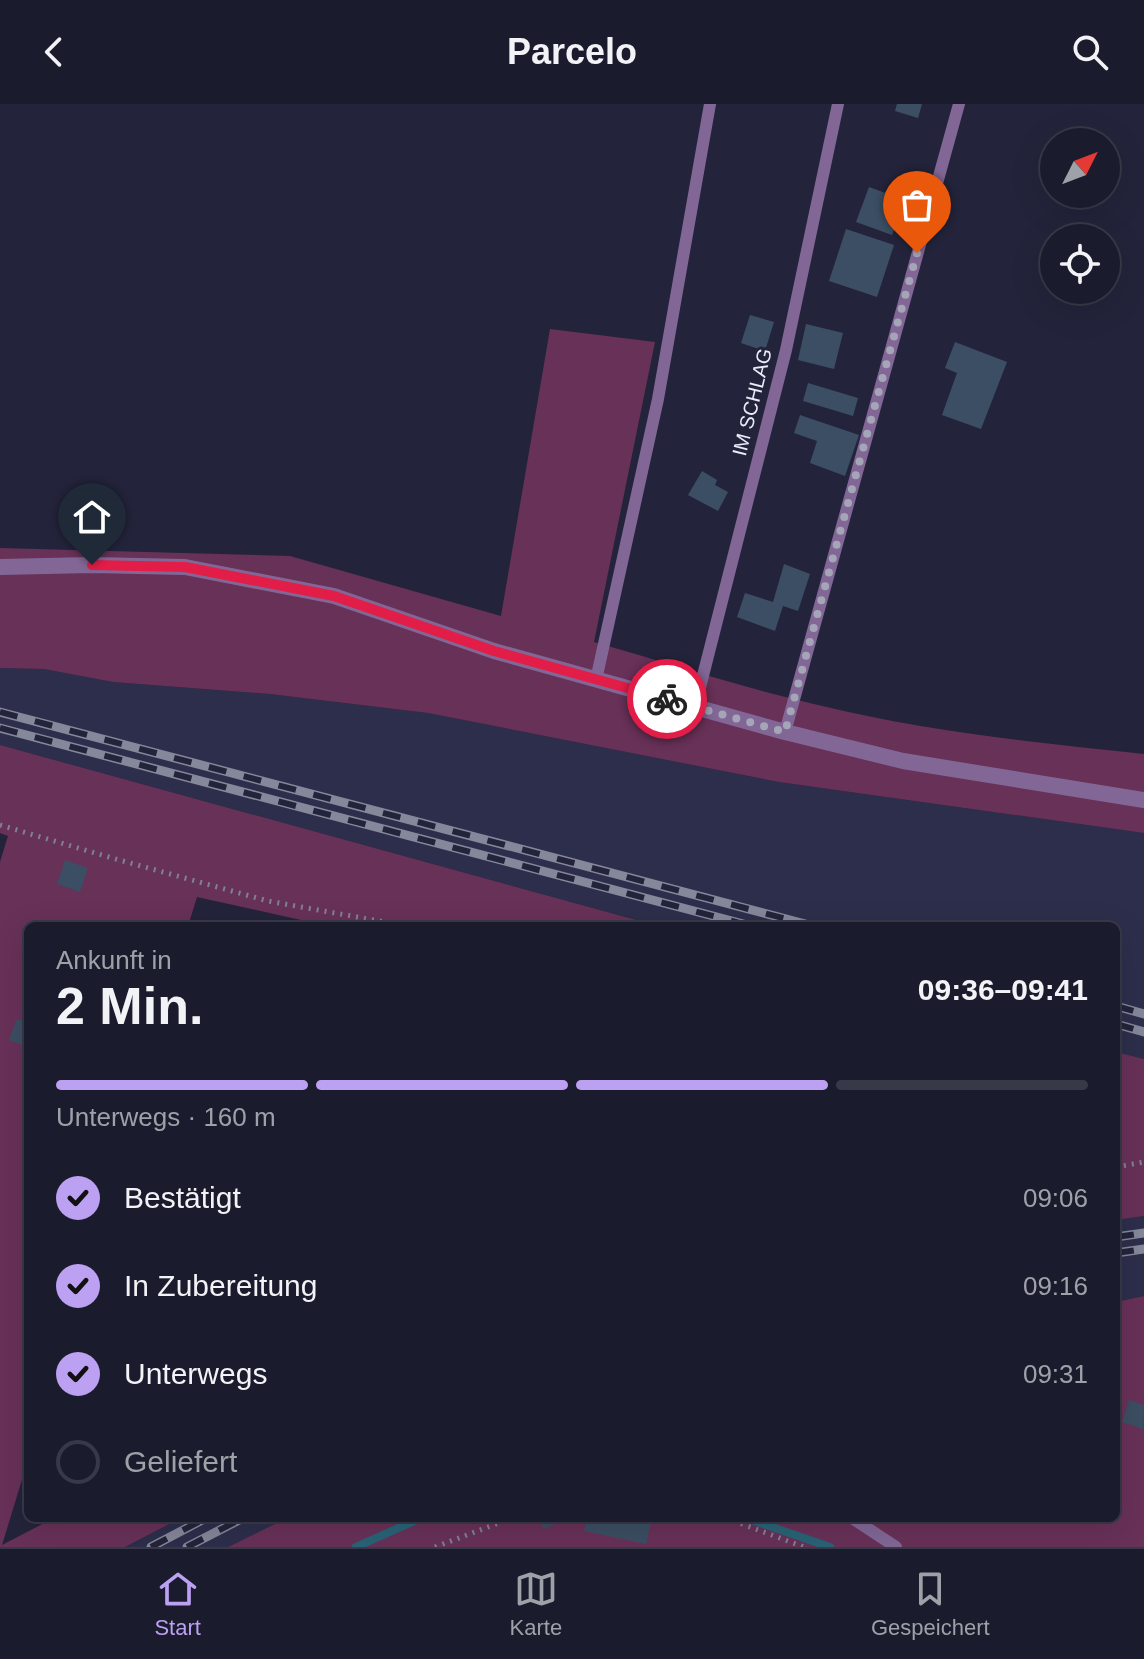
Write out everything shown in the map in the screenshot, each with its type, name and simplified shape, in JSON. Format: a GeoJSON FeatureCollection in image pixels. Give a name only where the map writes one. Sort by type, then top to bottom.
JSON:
{"type":"FeatureCollection","features":[{"type":"Feature","properties":{"kind":"street"},"geometry":{"type":"LineString","coordinates":[[0,567],[185,567],[334,596],[494,651],[785,732],[903,761],[1144,800]]}},
{"type":"Feature","properties":{"kind":"lane"},"geometry":{"type":"LineString","coordinates":[[596,680],[658,399],[710,104]]}},
{"type":"Feature","properties":{"kind":"lane","name":"IM SCHLAG"},"geometry":{"type":"LineString","coordinates":[[695,707],[786,350],[838,104]]}},
{"type":"Feature","properties":{"kind":"lane"},"geometry":{"type":"LineString","coordinates":[[785,732],[959,104]]}},
{"type":"Feature","properties":{"kind":"lane"},"geometry":{"type":"LineString","coordinates":[[858,1522],[896,1547]]}},
{"type":"Feature","properties":{"kind":"path"},"geometry":{"type":"LineString","coordinates":[[0,825],[268,901],[385,922]]}},
{"type":"Feature","properties":{"kind":"path"},"geometry":{"type":"LineString","coordinates":[[1120,1166],[1144,1162]]}},
{"type":"Feature","properties":{"kind":"path"},"geometry":{"type":"LineString","coordinates":[[435,1547],[501,1522]]}},
{"type":"Feature","properties":{"kind":"path"},"geometry":{"type":"LineString","coordinates":[[737,1522],[804,1547]]}},
{"type":"Feature","properties":{"kind":"shaded area"},"geometry":{"type":"Polygon","coordinates":[[[550,329],[655,342],[594,642],[762,691],[858,714],[980,735],[1144,754],[1144,833],[779,782],[428,713],[270,694],[113,682],[44,669],[0,668],[0,548],[290,556],[501,616],[550,329]]]}},
{"type":"Feature","properties":{"kind":"shaded area"},"geometry":{"type":"Polygon","coordinates":[[[0,668],[44,669],[113,682],[270,694],[428,713],[779,782],[1144,833],[1144,1059],[1120,1053],[1120,922],[643,922],[0,745],[0,668]]]}},
{"type":"Feature","properties":{"kind":"shaded area"},"geometry":{"type":"Polygon","coordinates":[[[0,745],[643,922],[310,922],[197,897],[189,922],[24,922],[24,1473],[2,1545],[46,1522],[173,1522],[125,1547],[0,1547],[0,862],[8,836],[0,833],[0,745]]]}},
{"type":"Feature","properties":{"kind":"shaded area"},"geometry":{"type":"Polygon","coordinates":[[[1120,1053],[1144,1059],[1144,1216],[1120,1219],[1120,1053]]]}},
{"type":"Feature","properties":{"kind":"shaded area"},"geometry":{"type":"Polygon","coordinates":[[[1144,1216],[1144,1296],[1120,1301],[1120,1219],[1144,1216]]]}},
{"type":"Feature","properties":{"kind":"shaded area"},"geometry":{"type":"Polygon","coordinates":[[[1144,1296],[1144,1547],[228,1547],[279,1522],[1120,1522],[1120,1301],[1144,1296]]]}},
{"type":"Feature","properties":{"kind":"shaded area"},"geometry":{"type":"Polygon","coordinates":[[[173,1522],[279,1522],[228,1547],[125,1547],[173,1522]]]}},
{"type":"Feature","properties":{"kind":"building"},"geometry":{"type":"Polygon","coordinates":[[[897,104],[922,104],[918,118],[895,111],[897,104]]]}},
{"type":"Feature","properties":{"kind":"building"},"geometry":{"type":"Polygon","coordinates":[[[869,187],[905,200],[892,235],[856,222],[869,187]]]}},
{"type":"Feature","properties":{"kind":"building"},"geometry":{"type":"Polygon","coordinates":[[[846,229],[894,245],[877,297],[829,281],[846,229]]]}},
{"type":"Feature","properties":{"kind":"building"},"geometry":{"type":"Polygon","coordinates":[[[750,315],[774,322],[765,351],[741,343],[750,315]]]}},
{"type":"Feature","properties":{"kind":"building"},"geometry":{"type":"Polygon","coordinates":[[[806,324],[843,333],[834,369],[798,360],[806,324]]]}},
{"type":"Feature","properties":{"kind":"building"},"geometry":{"type":"Polygon","coordinates":[[[955,342],[1007,362],[981,429],[942,415],[957,373],[945,368],[955,342]]]}},
{"type":"Feature","properties":{"kind":"building"},"geometry":{"type":"Polygon","coordinates":[[[808,383],[858,398],[853,416],[803,401],[808,383]]]}},
{"type":"Feature","properties":{"kind":"building"},"geometry":{"type":"Polygon","coordinates":[[[800,415],[859,435],[845,476],[810,463],[817,441],[794,433],[800,415]]]}},
{"type":"Feature","properties":{"kind":"building"},"geometry":{"type":"Polygon","coordinates":[[[702,471],[717,480],[715,485],[728,492],[718,511],[688,495],[702,471]]]}},
{"type":"Feature","properties":{"kind":"building"},"geometry":{"type":"Polygon","coordinates":[[[784,564],[810,574],[798,611],[783,606],[775,631],[737,617],[745,593],[773,602],[784,564]]]}},
{"type":"Feature","properties":{"kind":"building"},"geometry":{"type":"Polygon","coordinates":[[[65,860],[88,868],[80,892],[57,884],[65,860]]]}},
{"type":"Feature","properties":{"kind":"building"},"geometry":{"type":"Polygon","coordinates":[[[17,1019],[24,1022],[24,1046],[9,1040],[17,1019]]]}},
{"type":"Feature","properties":{"kind":"building"},"geometry":{"type":"Polygon","coordinates":[[[1129,1400],[1144,1405],[1143,1429],[1122,1422],[1129,1400]]]}},
{"type":"Feature","properties":{"kind":"building"},"geometry":{"type":"Polygon","coordinates":[[[541,1522],[560,1522],[543,1529],[541,1522]]]}},
{"type":"Feature","properties":{"kind":"building"},"geometry":{"type":"Polygon","coordinates":[[[586,1522],[651,1522],[646,1544],[584,1531],[586,1522]]]}},
{"type":"Feature","properties":{"kind":"waterway"},"geometry":{"type":"LineString","coordinates":[[356,1547],[412,1522]]}},
{"type":"Feature","properties":{"kind":"waterway"},"geometry":{"type":"LineString","coordinates":[[758,1522],[830,1547]]}},
{"type":"Feature","properties":{"kind":"railway"},"geometry":{"type":"LineString","coordinates":[[0,712],[798,922]]}},
{"type":"Feature","properties":{"kind":"railway"},"geometry":{"type":"LineString","coordinates":[[0,728],[736,922]]}},
{"type":"Feature","properties":{"kind":"railway"},"geometry":{"type":"LineString","coordinates":[[1120,1007],[1144,1014]]}},
{"type":"Feature","properties":{"kind":"railway"},"geometry":{"type":"LineString","coordinates":[[1120,1025],[1144,1032]]}},
{"type":"Feature","properties":{"kind":"railway"},"geometry":{"type":"LineString","coordinates":[[1120,1236],[1144,1233]]}},
{"type":"Feature","properties":{"kind":"railway"},"geometry":{"type":"LineString","coordinates":[[1120,1252],[1144,1249]]}},
{"type":"Feature","properties":{"kind":"railway"},"geometry":{"type":"LineString","coordinates":[[151,1547],[198,1522]]}},
{"type":"Feature","properties":{"kind":"railway"},"geometry":{"type":"LineString","coordinates":[[187,1547],[235,1522]]}},
{"type":"Feature","properties":{"kind":"way so far"},"geometry":{"type":"LineString","coordinates":[[667,699],[785,732],[917,253]]}},
{"type":"Feature","properties":{"kind":"route"},"geometry":{"type":"LineString","coordinates":[[92,565],[185,567],[334,596],[494,651],[667,699]]}}]}
